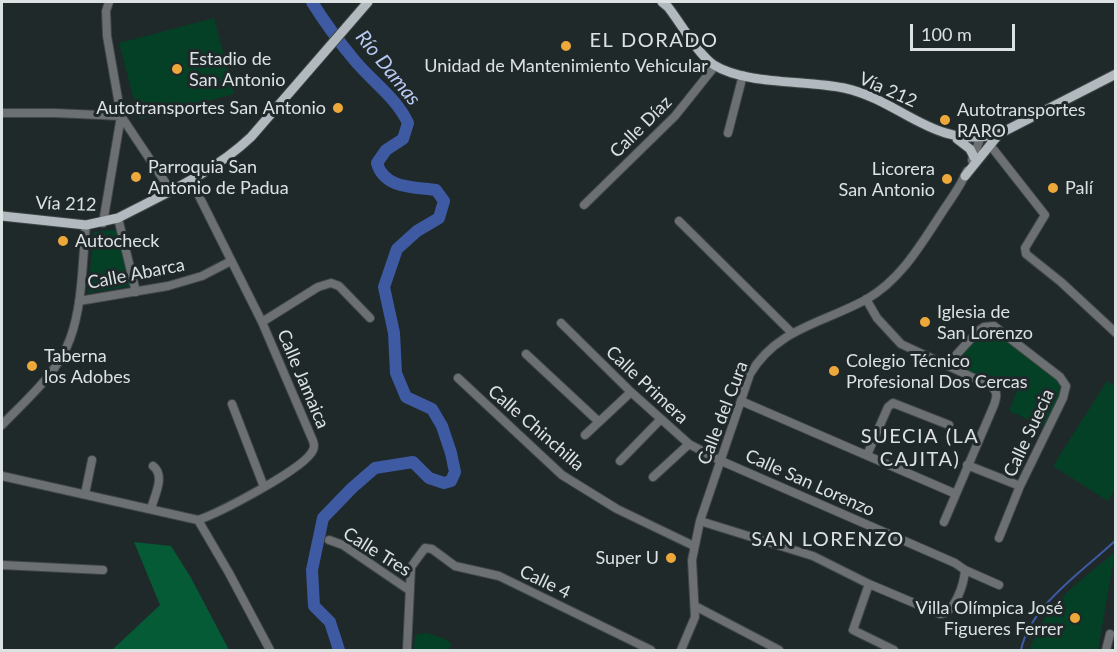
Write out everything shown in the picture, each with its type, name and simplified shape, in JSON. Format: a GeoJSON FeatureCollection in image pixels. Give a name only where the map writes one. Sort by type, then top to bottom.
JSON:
{"type":"FeatureCollection","features":[{"type":"Feature","properties":{"kind":"main road","name":"Vía 212"},"geometry":{"type":"LineString","coordinates":[[2,216],[86,225],[103,223],[118,218],[191,180],[224,159],[251,137],[368,2]]}},
{"type":"Feature","properties":{"kind":"main road","name":"Vía 212"},"geometry":{"type":"LineString","coordinates":[[662,2],[703,55],[715,66],[743,75],[847,89],[870,97],[959,138],[980,139],[999,134],[1116,74]]}},
{"type":"Feature","properties":{"kind":"main road"},"geometry":{"type":"LineString","coordinates":[[965,176],[999,134]]}},
{"type":"Feature","properties":{"kind":"main road"},"geometry":{"type":"LineString","coordinates":[[949,135],[966,145],[974,157]]}},
{"type":"Feature","properties":{"kind":"street"},"geometry":{"type":"LineString","coordinates":[[103,223],[122,116],[108,36],[106,11],[109,2]]}},
{"type":"Feature","properties":{"kind":"street","name":"Calle Díaz"},"geometry":{"type":"LineString","coordinates":[[584,205],[675,116],[715,66]]}},
{"type":"Feature","properties":{"kind":"street"},"geometry":{"type":"LineString","coordinates":[[728,133],[743,75]]}},
{"type":"Feature","properties":{"kind":"street"},"geometry":{"type":"LineString","coordinates":[[2,113],[122,116]]}},
{"type":"Feature","properties":{"kind":"street"},"geometry":{"type":"LineString","coordinates":[[122,116],[171,191]]}},
{"type":"Feature","properties":{"kind":"street","name":"Calle del Cura"},"geometry":{"type":"LineString","coordinates":[[681,651],[694,623],[692,572],[694,546],[700,521],[750,374],[766,351],[789,330],[866,299],[891,282],[903,270],[965,176],[980,139]]}},
{"type":"Feature","properties":{"kind":"street"},"geometry":{"type":"LineString","coordinates":[[990,145],[1045,215],[1025,248],[1026,254],[1061,282],[1116,333]]}},
{"type":"Feature","properties":{"kind":"street","name":"Calle Jamaica"},"geometry":{"type":"LineString","coordinates":[[191,180],[262,322],[314,447],[312,452],[295,467],[246,499],[214,515],[198,520]]}},
{"type":"Feature","properties":{"kind":"street"},"geometry":{"type":"LineString","coordinates":[[118,218],[136,292]]}},
{"type":"Feature","properties":{"kind":"street"},"geometry":{"type":"LineString","coordinates":[[680,221],[789,330]]}},
{"type":"Feature","properties":{"kind":"street"},"geometry":{"type":"LineString","coordinates":[[2,425],[37,389],[55,366],[70,340],[79,301],[86,225]]}},
{"type":"Feature","properties":{"kind":"street","name":"Calle Abarca"},"geometry":{"type":"LineString","coordinates":[[79,301],[168,286],[202,276],[231,261]]}},
{"type":"Feature","properties":{"kind":"street"},"geometry":{"type":"LineString","coordinates":[[262,322],[318,287],[332,283],[339,286],[370,318]]}},
{"type":"Feature","properties":{"kind":"street"},"geometry":{"type":"LineString","coordinates":[[866,299],[877,318],[901,344],[992,386],[997,394],[944,522]]}},
{"type":"Feature","properties":{"kind":"street","name":"Calle Primera"},"geometry":{"type":"LineString","coordinates":[[561,322],[660,420],[688,444],[719,460]]}},
{"type":"Feature","properties":{"kind":"street","name":"Calle Suecia"},"geometry":{"type":"LineString","coordinates":[[947,365],[978,331],[994,326],[1064,381],[1066,392],[1020,486],[999,538]]}},
{"type":"Feature","properties":{"kind":"street"},"geometry":{"type":"LineString","coordinates":[[526,354],[598,421]]}},
{"type":"Feature","properties":{"kind":"street","name":"Calle Chinchilla"},"geometry":{"type":"LineString","coordinates":[[458,378],[562,475],[617,509],[694,546]]}},
{"type":"Feature","properties":{"kind":"street"},"geometry":{"type":"LineString","coordinates":[[585,435],[631,392]]}},
{"type":"Feature","properties":{"kind":"street"},"geometry":{"type":"LineString","coordinates":[[741,401],[956,494]]}},
{"type":"Feature","properties":{"kind":"street"},"geometry":{"type":"LineString","coordinates":[[867,455],[891,403],[948,425]]}},
{"type":"Feature","properties":{"kind":"street"},"geometry":{"type":"LineString","coordinates":[[232,404],[264,487]]}},
{"type":"Feature","properties":{"kind":"street"},"geometry":{"type":"LineString","coordinates":[[620,461],[660,420]]}},
{"type":"Feature","properties":{"kind":"street"},"geometry":{"type":"LineString","coordinates":[[653,477],[688,444]]}},
{"type":"Feature","properties":{"kind":"street"},"geometry":{"type":"LineString","coordinates":[[85,494],[93,460]]}},
{"type":"Feature","properties":{"kind":"street","name":"Calle San Lorenzo"},"geometry":{"type":"LineString","coordinates":[[719,460],[955,563],[999,585]]}},
{"type":"Feature","properties":{"kind":"street"},"geometry":{"type":"LineString","coordinates":[[967,465],[1020,486]]}},
{"type":"Feature","properties":{"kind":"street"},"geometry":{"type":"LineString","coordinates":[[151,509],[160,477],[158,470],[153,466]]}},
{"type":"Feature","properties":{"kind":"street"},"geometry":{"type":"LineString","coordinates":[[2,476],[198,520],[270,651]]}},
{"type":"Feature","properties":{"kind":"street"},"geometry":{"type":"LineString","coordinates":[[700,521],[813,556],[869,584],[935,612],[945,614],[953,606],[965,570]]}},
{"type":"Feature","properties":{"kind":"street","name":"Calle Tres"},"geometry":{"type":"LineString","coordinates":[[329,540],[343,545],[409,590]]}},
{"type":"Feature","properties":{"kind":"street","name":"Calle 4"},"geometry":{"type":"LineString","coordinates":[[409,590],[411,567],[425,548],[432,549],[455,566],[499,576],[651,651]]}},
{"type":"Feature","properties":{"kind":"street"},"geometry":{"type":"LineString","coordinates":[[2,565],[103,570]]}},
{"type":"Feature","properties":{"kind":"street"},"geometry":{"type":"LineString","coordinates":[[869,584],[853,630],[894,651]]}},
{"type":"Feature","properties":{"kind":"street"},"geometry":{"type":"LineString","coordinates":[[407,651],[409,590]]}},
{"type":"Feature","properties":{"kind":"street"},"geometry":{"type":"LineString","coordinates":[[695,606],[779,651]]}},
{"type":"Feature","properties":{"kind":"street"},"geometry":{"type":"LineString","coordinates":[[1106,651],[1110,634]]}},
{"type":"Feature","properties":{"kind":"green space","name":"Estadio de San Antonio"},"geometry":{"type":"Polygon","coordinates":[[[214,18],[234,94],[139,119],[119,43],[214,18]]]}},
{"type":"Feature","properties":{"kind":"green space"},"geometry":{"type":"Polygon","coordinates":[[[119,229],[131,286],[88,293],[94,232],[119,229]]]}},
{"type":"Feature","properties":{"kind":"green space"},"geometry":{"type":"Polygon","coordinates":[[[995,329],[1059,379],[1063,386],[1045,427],[1009,411],[1018,388],[1005,382],[1002,387],[952,364],[983,330],[995,329]]]}},
{"type":"Feature","properties":{"kind":"green space"},"geometry":{"type":"Polygon","coordinates":[[[1107,381],[1116,387],[1115,489],[1108,501],[1053,466],[1107,381]]]}},
{"type":"Feature","properties":{"kind":"green space"},"geometry":{"type":"Polygon","coordinates":[[[134,542],[171,546],[190,576],[229,650],[112,650],[160,605],[134,542]]]}},
{"type":"Feature","properties":{"kind":"green space","name":"Villa Olímpica José Figueres Ferrer"},"geometry":{"type":"Polygon","coordinates":[[[1115,552],[1098,650],[1030,650],[1036,634],[1053,607],[1115,552]]]}},
{"type":"Feature","properties":{"kind":"green space"},"geometry":{"type":"Polygon","coordinates":[[[426,633],[443,638],[452,644],[448,650],[414,650],[415,635],[426,633]]]}},
{"type":"Feature","properties":{"kind":"waterway","name":"Río Damas"},"geometry":{"type":"LineString","coordinates":[[312,2],[344,48],[391,99],[408,123],[403,139],[386,150],[377,163],[381,172],[386,178],[401,185],[436,190],[444,201],[439,218],[417,231],[397,249],[384,287],[394,333],[396,373],[406,397],[432,409],[442,426],[455,472],[451,481],[444,483],[429,478],[413,462],[375,468],[323,518],[312,570],[314,606],[330,622],[339,650]]}},
{"type":"Feature","properties":{"kind":"waterway"},"geometry":{"type":"LineString","coordinates":[[1021,650],[1026,634],[1046,604],[1116,540]]}},
{"type":"Feature","properties":{"kind":"place","name":"Unidad de Mantenimiento Vehicular"},"geometry":{"type":"Point","coordinates":[566,46]}},
{"type":"Feature","properties":{"kind":"place","name":"Estadio de San Antonio"},"geometry":{"type":"Point","coordinates":[177,69]}},
{"type":"Feature","properties":{"kind":"place","name":"Autotransportes San Antonio"},"geometry":{"type":"Point","coordinates":[338,108]}},
{"type":"Feature","properties":{"kind":"place","name":"Autotransportes RARO"},"geometry":{"type":"Point","coordinates":[945,120]}},
{"type":"Feature","properties":{"kind":"place","name":"Parroquia San Antonio de Padua"},"geometry":{"type":"Point","coordinates":[136,177]}},
{"type":"Feature","properties":{"kind":"place","name":"Licorera San Antonio"},"geometry":{"type":"Point","coordinates":[947,179]}},
{"type":"Feature","properties":{"kind":"place","name":"Palí"},"geometry":{"type":"Point","coordinates":[1053,188]}},
{"type":"Feature","properties":{"kind":"place","name":"Autocheck"},"geometry":{"type":"Point","coordinates":[63,241]}},
{"type":"Feature","properties":{"kind":"place","name":"Iglesia de San Lorenzo"},"geometry":{"type":"Point","coordinates":[925,322]}},
{"type":"Feature","properties":{"kind":"place","name":"Taberna los Adobes"},"geometry":{"type":"Point","coordinates":[32,366]}},
{"type":"Feature","properties":{"kind":"place","name":"Colegio Técnico Profesional Dos Cercas"},"geometry":{"type":"Point","coordinates":[834,371]}},
{"type":"Feature","properties":{"kind":"place","name":"Super U"},"geometry":{"type":"Point","coordinates":[671,558]}},
{"type":"Feature","properties":{"kind":"place","name":"Villa Olímpica José Figueres Ferrer"},"geometry":{"type":"Point","coordinates":[1075,618]}},
{"type":"Feature","properties":{"kind":"district","name":"EL DORADO"},"geometry":{"type":"Point","coordinates":[654,41]}},
{"type":"Feature","properties":{"kind":"district","name":"SUECIA (LA CAJITA)"},"geometry":{"type":"Point","coordinates":[920,448]}},
{"type":"Feature","properties":{"kind":"district","name":"SAN LORENZO"},"geometry":{"type":"Point","coordinates":[828,540]}}]}
